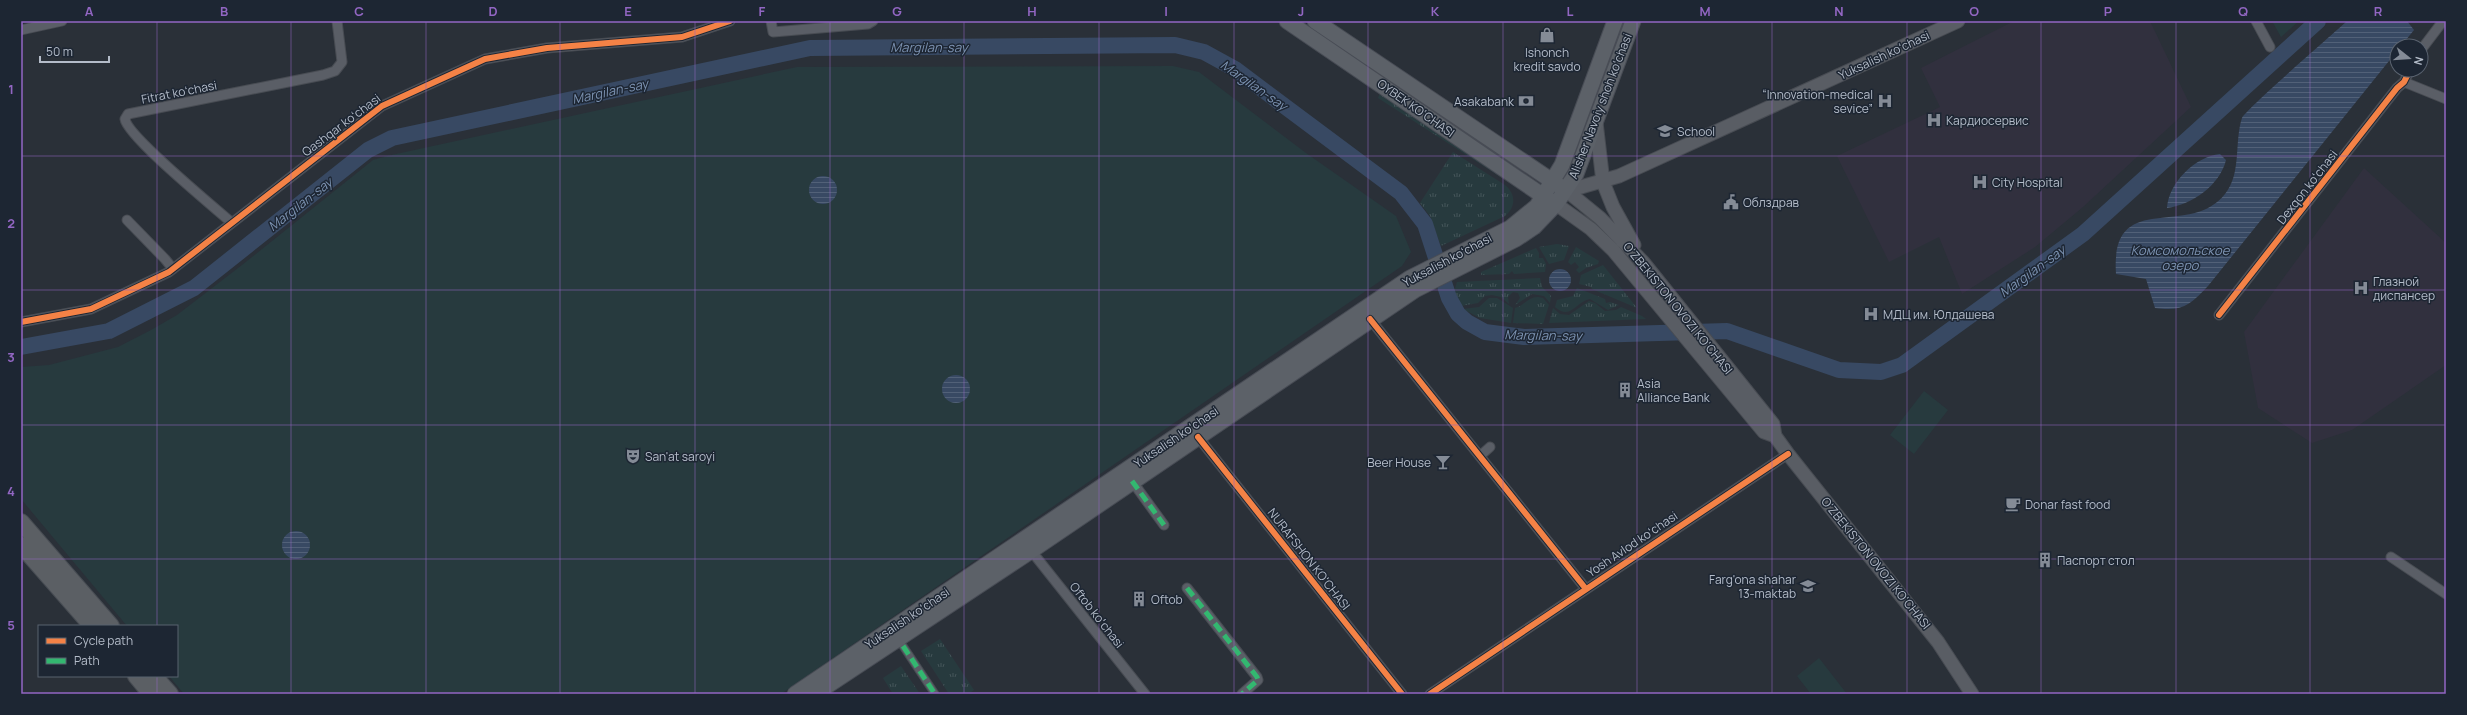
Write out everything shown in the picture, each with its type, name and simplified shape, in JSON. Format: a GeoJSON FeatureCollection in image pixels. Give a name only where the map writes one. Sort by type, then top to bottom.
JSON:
{"type":"FeatureCollection","features":[{"type":"Feature","properties":{"kind":"highway"},"geometry":{"type":"LineString","coordinates":[[21,522],[110,625]]}},
{"type":"Feature","properties":{"kind":"highway"},"geometry":{"type":"LineString","coordinates":[[21,545],[91,625]]}},
{"type":"Feature","properties":{"kind":"highway"},"geometry":{"type":"LineString","coordinates":[[137,677],[151,694]]}},
{"type":"Feature","properties":{"kind":"highway"},"geometry":{"type":"LineString","coordinates":[[155,677],[170,694]]}},
{"type":"Feature","properties":{"kind":"main road","name":"OYBEK KO‘CHASI"},"geometry":{"type":"LineString","coordinates":[[1287,21],[1550,200]]}},
{"type":"Feature","properties":{"kind":"main road","name":"OYBEK KO‘CHASI"},"geometry":{"type":"LineString","coordinates":[[1315,21],[1567,191]]}},
{"type":"Feature","properties":{"kind":"main road","name":"Alisher Navoiy shoh koʻchasi"},"geometry":{"type":"LineString","coordinates":[[1554,182],[1562,165],[1615,21]]}},
{"type":"Feature","properties":{"kind":"main road","name":"Alisher Navoiy shoh koʻchasi"},"geometry":{"type":"LineString","coordinates":[[1550,200],[1567,191],[1583,158],[1633,21]]}},
{"type":"Feature","properties":{"kind":"main road","name":"Yuksalish koʻchasi"},"geometry":{"type":"LineString","coordinates":[[1567,191],[1603,182],[1703,139],[1958,21]]}},
{"type":"Feature","properties":{"kind":"main road"},"geometry":{"type":"LineString","coordinates":[[1596,122],[1603,182],[1613,207],[1643,262]]}},
{"type":"Feature","properties":{"kind":"main road","name":"Yuksalish koʻchasi"},"geometry":{"type":"LineString","coordinates":[[815,694],[1028,545],[1413,284],[1450,264],[1526,217],[1550,200],[1554,182]]}},
{"type":"Feature","properties":{"kind":"main road","name":"O'ZBEKISTON OVOZI KO'CHASI"},"geometry":{"type":"LineString","coordinates":[[1567,191],[1606,223],[1643,262],[1692,326],[1773,424],[1775,436],[1788,454],[1938,642],[1972,694]]}},
{"type":"Feature","properties":{"kind":"main road","name":"O'ZBEKISTON OVOZI KO'CHASI"},"geometry":{"type":"LineString","coordinates":[[1550,200],[1591,229],[1613,250],[1764,432],[1775,436]]}},
{"type":"Feature","properties":{"kind":"main road","name":"Yuksalish koʻchasi"},"geometry":{"type":"LineString","coordinates":[[795,694],[1028,545],[1132,481],[1370,319],[1413,284]]}},
{"type":"Feature","properties":{"kind":"street"},"geometry":{"type":"LineString","coordinates":[[21,30],[62,21]]}},
{"type":"Feature","properties":{"kind":"street","name":"Fitrat koʻchasi"},"geometry":{"type":"LineString","coordinates":[[232,223],[145,146],[126,125],[125,119],[128,114],[323,75],[335,71],[342,62],[337,21]]}},
{"type":"Feature","properties":{"kind":"street","name":"Qashqar koʻchasi"},"geometry":{"type":"LineString","coordinates":[[21,322],[91,309],[172,269],[382,106],[485,59],[547,48],[682,37],[730,21]]}},
{"type":"Feature","properties":{"kind":"street"},"geometry":{"type":"LineString","coordinates":[[771,21],[773,32],[868,24],[873,21]]}},
{"type":"Feature","properties":{"kind":"street"},"geometry":{"type":"LineString","coordinates":[[2256,21],[2270,47]]}},
{"type":"Feature","properties":{"kind":"street"},"geometry":{"type":"LineString","coordinates":[[2429,39],[2443,21]]}},
{"type":"Feature","properties":{"kind":"street","name":"Dexqon koʻchasi"},"geometry":{"type":"LineString","coordinates":[[2219,315],[2349,152],[2396,88],[2404,82],[2406,78]]}},
{"type":"Feature","properties":{"kind":"street"},"geometry":{"type":"LineString","coordinates":[[2404,82],[2446,99]]}},
{"type":"Feature","properties":{"kind":"street"},"geometry":{"type":"LineString","coordinates":[[127,220],[165,259],[172,269]]}},
{"type":"Feature","properties":{"kind":"street"},"geometry":{"type":"LineString","coordinates":[[1370,319],[1586,589]]}},
{"type":"Feature","properties":{"kind":"street","name":"NURAFSHON KO'CHASI"},"geometry":{"type":"LineString","coordinates":[[1198,437],[1402,694]]}},
{"type":"Feature","properties":{"kind":"street"},"geometry":{"type":"LineString","coordinates":[[1480,456],[1490,447]]}},
{"type":"Feature","properties":{"kind":"street","name":"Yosh Avlod koʻchasi"},"geometry":{"type":"LineString","coordinates":[[1430,694],[1788,454]]}},
{"type":"Feature","properties":{"kind":"street"},"geometry":{"type":"LineString","coordinates":[[1132,481],[1164,525]]}},
{"type":"Feature","properties":{"kind":"street","name":"Oftob koʻchasi"},"geometry":{"type":"LineString","coordinates":[[1028,545],[1145,694]]}},
{"type":"Feature","properties":{"kind":"street"},"geometry":{"type":"LineString","coordinates":[[2391,557],[2446,594]]}},
{"type":"Feature","properties":{"kind":"street"},"geometry":{"type":"LineString","coordinates":[[1187,588],[1257,677],[1258,680],[1242,694]]}},
{"type":"Feature","properties":{"kind":"street"},"geometry":{"type":"LineString","coordinates":[[903,646],[935,694]]}},
{"type":"Feature","properties":{"kind":"shaded area","name":"City Hospital"},"geometry":{"type":"Polygon","coordinates":[[[2014,21],[2150,21],[2191,107],[2083,207],[2035,247],[1962,294],[1939,237],[1889,262],[1837,156],[1940,107],[1921,68],[2014,21]]]}},
{"type":"Feature","properties":{"kind":"shaded area","name":"Глазной диспансер"},"geometry":{"type":"Polygon","coordinates":[[[2364,168],[2446,243],[2446,365],[2352,430],[2312,443],[2258,408],[2244,332],[2364,168]]]}},
{"type":"Feature","properties":{"kind":"green space"},"geometry":{"type":"Polygon","coordinates":[[[2272,21],[2299,21],[2281,37],[2272,21]]]}},
{"type":"Feature","properties":{"kind":"green space"},"geometry":{"type":"Polygon","coordinates":[[[1173,66],[1199,72],[1306,153],[1396,216],[1411,252],[1402,266],[781,694],[184,694],[170,677],[178,677],[178,625],[126,625],[21,499],[21,367],[49,365],[118,347],[177,315],[373,160],[797,67],[1173,66]]]}},
{"type":"Feature","properties":{"kind":"green space"},"geometry":{"type":"Polygon","coordinates":[[[1380,93],[1503,176],[1502,178],[1378,98],[1380,93]]]}},
{"type":"Feature","properties":{"kind":"green space"},"geometry":{"type":"Polygon","coordinates":[[[1453,152],[1505,185],[1513,196],[1513,205],[1505,216],[1441,246],[1430,216],[1420,203],[1453,152]]]}},
{"type":"Feature","properties":{"kind":"green space"},"geometry":{"type":"Polygon","coordinates":[[[1557,244],[1569,246],[1564,260],[1549,264],[1539,247],[1557,244]]]}},
{"type":"Feature","properties":{"kind":"green space"},"geometry":{"type":"Polygon","coordinates":[[[1576,247],[1599,261],[1598,264],[1586,268],[1579,273],[1576,270],[1579,267],[1575,262],[1571,265],[1568,262],[1576,247]]]}},
{"type":"Feature","properties":{"kind":"green space"},"geometry":{"type":"Polygon","coordinates":[[[1536,248],[1539,253],[1539,258],[1543,258],[1546,264],[1545,272],[1514,274],[1512,271],[1509,274],[1481,275],[1481,272],[1536,248]]]}},
{"type":"Feature","properties":{"kind":"green space"},"geometry":{"type":"Polygon","coordinates":[[[1603,265],[1637,308],[1592,289],[1591,287],[1579,284],[1581,275],[1603,265]]]}},
{"type":"Feature","properties":{"kind":"green space"},"geometry":{"type":"Polygon","coordinates":[[[1540,278],[1542,287],[1551,296],[1550,303],[1544,296],[1532,294],[1515,305],[1520,298],[1518,293],[1513,292],[1508,297],[1509,304],[1501,297],[1492,295],[1485,296],[1478,303],[1461,306],[1454,292],[1457,282],[1540,278]]]}},
{"type":"Feature","properties":{"kind":"green space"},"geometry":{"type":"Polygon","coordinates":[[[1577,288],[1605,299],[1606,303],[1610,302],[1619,305],[1608,310],[1590,299],[1585,300],[1573,309],[1565,312],[1555,307],[1557,300],[1573,296],[1577,288]]]}},
{"type":"Feature","properties":{"kind":"green space"},"geometry":{"type":"Polygon","coordinates":[[[1489,298],[1497,298],[1513,308],[1511,323],[1480,318],[1463,309],[1479,307],[1489,298]]]}},
{"type":"Feature","properties":{"kind":"green space"},"geometry":{"type":"Polygon","coordinates":[[[1531,298],[1543,298],[1549,305],[1543,324],[1513,323],[1515,308],[1531,298]]]}},
{"type":"Feature","properties":{"kind":"green space"},"geometry":{"type":"Polygon","coordinates":[[[1589,301],[1595,303],[1605,311],[1616,310],[1621,307],[1646,319],[1549,323],[1553,308],[1560,314],[1569,315],[1589,301]]]}},
{"type":"Feature","properties":{"kind":"green space"},"geometry":{"type":"Polygon","coordinates":[[[1924,391],[1948,410],[1914,454],[1890,435],[1924,391]]]}},
{"type":"Feature","properties":{"kind":"green space"},"geometry":{"type":"Polygon","coordinates":[[[940,639],[974,690],[968,694],[949,694],[921,651],[940,639]]]}},
{"type":"Feature","properties":{"kind":"green space"},"geometry":{"type":"Polygon","coordinates":[[[1819,658],[1847,694],[1811,694],[1797,676],[1819,658]]]}},
{"type":"Feature","properties":{"kind":"green space"},"geometry":{"type":"Polygon","coordinates":[[[901,666],[920,694],[893,694],[883,678],[901,666]]]}},
{"type":"Feature","properties":{"kind":"water","name":"Комсомольское озеро"},"geometry":{"type":"Polygon","coordinates":[[[2347,21],[2407,21],[2414,30],[2408,38],[2389,38],[2389,61],[2208,286],[2185,306],[2172,309],[2155,308],[2146,279],[2116,274],[2117,247],[2125,231],[2138,223],[2192,214],[2210,207],[2225,194],[2234,177],[2238,137],[2242,118],[2273,87],[2347,21]]]}},
{"type":"Feature","properties":{"kind":"water"},"geometry":{"type":"Polygon","coordinates":[[[2220,154],[2226,160],[2218,178],[2204,192],[2195,198],[2186,203],[2167,208],[2173,189],[2185,172],[2201,160],[2220,154]]]}},
{"type":"Feature","properties":{"kind":"water"},"geometry":{"type":"Polygon","coordinates":[[[823,176],[833,180],[837,190],[833,200],[823,204],[813,200],[809,190],[813,180],[823,176]]]}},
{"type":"Feature","properties":{"kind":"water"},"geometry":{"type":"Polygon","coordinates":[[[1560,269],[1568,272],[1571,280],[1568,288],[1560,291],[1552,288],[1549,280],[1552,272],[1560,269]]]}},
{"type":"Feature","properties":{"kind":"water"},"geometry":{"type":"Polygon","coordinates":[[[956,375],[966,379],[970,389],[966,399],[956,403],[946,399],[942,389],[946,379],[956,375]]]}},
{"type":"Feature","properties":{"kind":"water"},"geometry":{"type":"Polygon","coordinates":[[[296,531],[306,535],[310,545],[306,555],[296,559],[286,555],[282,545],[286,535],[296,531]]]}},
{"type":"Feature","properties":{"kind":"waterway","name":"Margilan-say"},"geometry":{"type":"LineString","coordinates":[[21,347],[109,331],[194,288],[368,150],[392,138],[810,48],[1175,45],[1204,52],[1235,69],[1401,193],[1425,224],[1449,298],[1458,314],[1467,322],[1485,332],[1524,337],[1727,331],[1839,370],[1881,372],[1902,365],[2083,234],[2318,21]]}},
{"type":"Feature","properties":{"kind":"marked path"},"geometry":{"type":"LineString","coordinates":[[1132,481],[1164,525]]}},
{"type":"Feature","properties":{"kind":"marked path"},"geometry":{"type":"LineString","coordinates":[[1187,588],[1257,677],[1258,680],[1242,694]]}},
{"type":"Feature","properties":{"kind":"marked path"},"geometry":{"type":"LineString","coordinates":[[903,646],[935,694]]}},
{"type":"Feature","properties":{"kind":"cycle path"},"geometry":{"type":"LineString","coordinates":[[21,322],[91,309],[169,272],[382,106],[485,59],[547,48],[682,37],[730,21]]}},
{"type":"Feature","properties":{"kind":"cycle path"},"geometry":{"type":"LineString","coordinates":[[2219,315],[2406,78]]}},
{"type":"Feature","properties":{"kind":"cycle path"},"geometry":{"type":"LineString","coordinates":[[1370,319],[1586,589]]}},
{"type":"Feature","properties":{"kind":"cycle path"},"geometry":{"type":"LineString","coordinates":[[1198,437],[1402,694]]}},
{"type":"Feature","properties":{"kind":"cycle path"},"geometry":{"type":"LineString","coordinates":[[1430,694],[1788,454]]}},
{"type":"Feature","properties":{"kind":"place","name":"Ishonch kredit savdo"},"geometry":{"type":"Point","coordinates":[1547,35]}},
{"type":"Feature","properties":{"kind":"place","name":"Asakabank"},"geometry":{"type":"Point","coordinates":[1526,101]}},
{"type":"Feature","properties":{"kind":"place","name":"“Innovation-medical sevice”"},"geometry":{"type":"Point","coordinates":[1885,101]}},
{"type":"Feature","properties":{"kind":"place","name":"Кардиосервис"},"geometry":{"type":"Point","coordinates":[1934,120]}},
{"type":"Feature","properties":{"kind":"place","name":"School"},"geometry":{"type":"Point","coordinates":[1665,131]}},
{"type":"Feature","properties":{"kind":"place","name":"City Hospital"},"geometry":{"type":"Point","coordinates":[1980,182]}},
{"type":"Feature","properties":{"kind":"place","name":"Облздрав"},"geometry":{"type":"Point","coordinates":[1731,202]}},
{"type":"Feature","properties":{"kind":"place","name":"Глазной диспансер"},"geometry":{"type":"Point","coordinates":[2361,288]}},
{"type":"Feature","properties":{"kind":"place","name":"МДЦ им. Юлдашева"},"geometry":{"type":"Point","coordinates":[1871,314]}},
{"type":"Feature","properties":{"kind":"place","name":"Asia Alliance Bank"},"geometry":{"type":"Point","coordinates":[1625,390]}},
{"type":"Feature","properties":{"kind":"place","name":"San'at saroyi"},"geometry":{"type":"Point","coordinates":[633,456]}},
{"type":"Feature","properties":{"kind":"place","name":"Beer House"},"geometry":{"type":"Point","coordinates":[1443,462]}},
{"type":"Feature","properties":{"kind":"place","name":"Donar fast food"},"geometry":{"type":"Point","coordinates":[2013,504]}},
{"type":"Feature","properties":{"kind":"place","name":"Паспорт стол"},"geometry":{"type":"Point","coordinates":[2045,560]}},
{"type":"Feature","properties":{"kind":"place","name":"Farg'ona shahar 13-maktab"},"geometry":{"type":"Point","coordinates":[1808,586]}},
{"type":"Feature","properties":{"kind":"place","name":"Oftob"},"geometry":{"type":"Point","coordinates":[1139,599]}}]}
